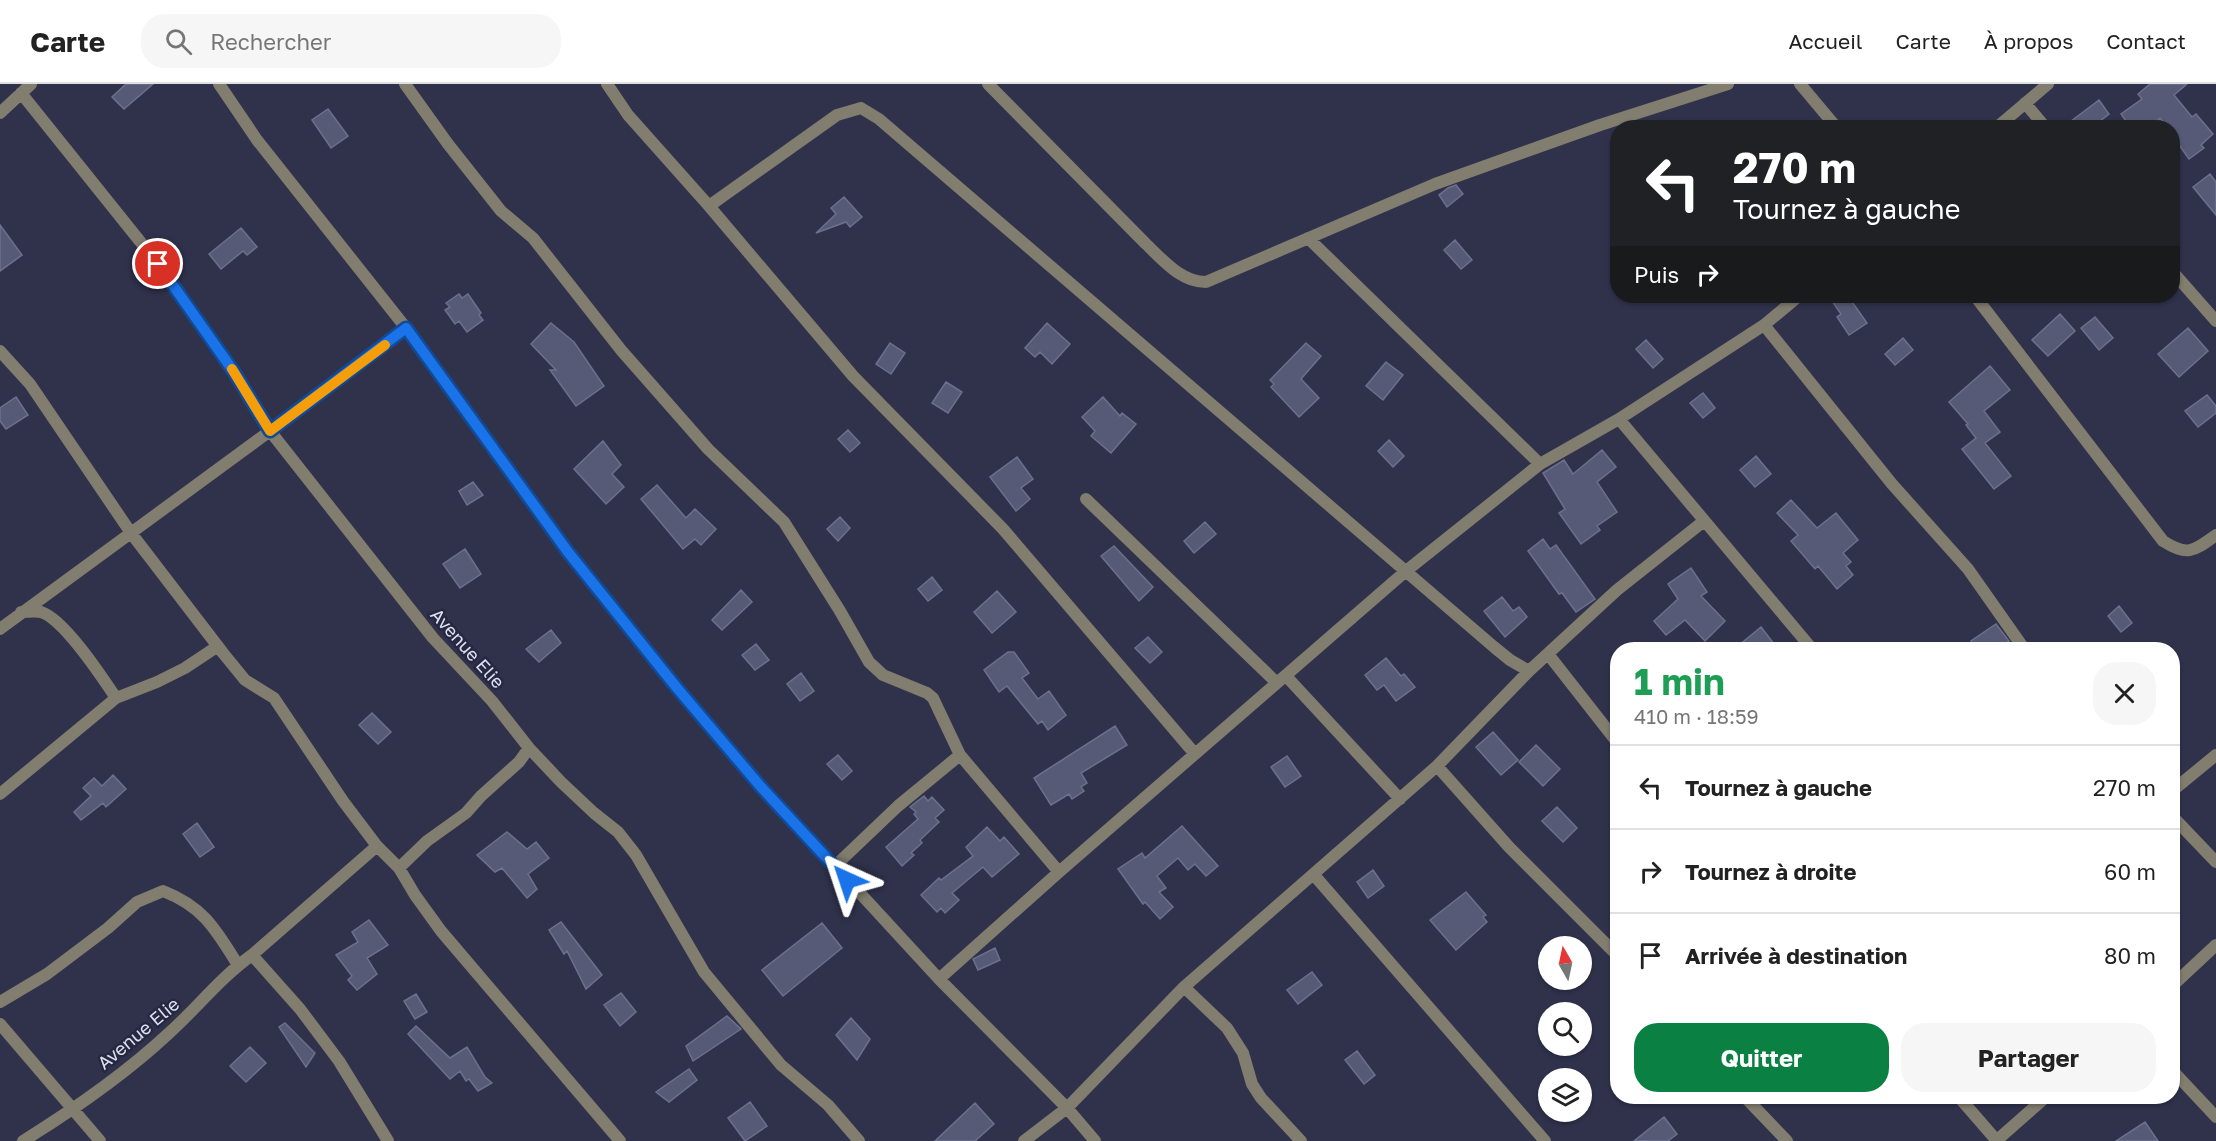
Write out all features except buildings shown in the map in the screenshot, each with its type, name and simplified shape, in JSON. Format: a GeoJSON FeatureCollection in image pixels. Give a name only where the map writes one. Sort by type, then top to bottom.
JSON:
{"type":"FeatureCollection","features":[{"type":"Feature","properties":{"kind":"street"},"geometry":{"type":"LineString","coordinates":[[0,113],[31,84]]}},
{"type":"Feature","properties":{"kind":"street"},"geometry":{"type":"LineString","coordinates":[[219,84],[257,140],[406,328],[568,552],[677,688],[761,787],[939,979],[1067,1108],[1095,1141]]}},
{"type":"Feature","properties":{"kind":"street"},"geometry":{"type":"LineString","coordinates":[[405,84],[448,144],[501,211],[533,238],[621,350],[708,449],[784,522],[869,662],[883,675],[927,693],[933,698],[960,755],[1059,872]]}},
{"type":"Feature","properties":{"kind":"street"},"geometry":{"type":"LineString","coordinates":[[607,84],[628,115],[710,206],[853,376],[1003,529],[1195,754]]}},
{"type":"Feature","properties":{"kind":"street"},"geometry":{"type":"LineString","coordinates":[[988,84],[1146,244],[1164,261],[1194,282],[1206,282],[1435,184],[1610,122]]}},
{"type":"Feature","properties":{"kind":"street"},"geometry":{"type":"LineString","coordinates":[[1616,120],[1728,84]]}},
{"type":"Feature","properties":{"kind":"street"},"geometry":{"type":"LineString","coordinates":[[1800,84],[1830,120]]}},
{"type":"Feature","properties":{"kind":"street"},"geometry":{"type":"LineString","coordinates":[[2005,120],[2048,84]]}},
{"type":"Feature","properties":{"kind":"street","name":"Avenue Elie"},"geometry":{"type":"LineString","coordinates":[[21,93],[171,280],[234,372],[270,431],[433,638],[492,701],[561,782],[618,832],[636,855],[704,972],[781,1065],[828,1104],[859,1141]]}},
{"type":"Feature","properties":{"kind":"street"},"geometry":{"type":"LineString","coordinates":[[2025,103],[2039,120]]}},
{"type":"Feature","properties":{"kind":"street"},"geometry":{"type":"LineString","coordinates":[[710,206],[837,115],[861,108],[879,119],[1494,648],[1529,671]]}},
{"type":"Feature","properties":{"kind":"street"},"geometry":{"type":"LineString","coordinates":[[1308,238],[1540,464]]}},
{"type":"Feature","properties":{"kind":"street"},"geometry":{"type":"LineString","coordinates":[[2180,280],[2216,321]]}},
{"type":"Feature","properties":{"kind":"street"},"geometry":{"type":"LineString","coordinates":[[939,979],[1059,872],[1406,572],[1540,464],[1619,419],[1764,325],[1791,303]]}},
{"type":"Feature","properties":{"kind":"street"},"geometry":{"type":"LineString","coordinates":[[1980,303],[2163,541],[2179,551],[2195,550],[2216,535]]}},
{"type":"Feature","properties":{"kind":"street"},"geometry":{"type":"LineString","coordinates":[[1764,325],[1892,484],[1968,569],[2019,642]]}},
{"type":"Feature","properties":{"kind":"street"},"geometry":{"type":"LineString","coordinates":[[0,629],[406,328]]}},
{"type":"Feature","properties":{"kind":"street"},"geometry":{"type":"LineString","coordinates":[[0,351],[30,384],[131,533],[218,646],[245,680],[274,698],[343,801],[377,846],[399,868],[441,931],[620,1141]]}},
{"type":"Feature","properties":{"kind":"street"},"geometry":{"type":"LineString","coordinates":[[1619,419],[1806,642]]}},
{"type":"Feature","properties":{"kind":"street"},"geometry":{"type":"LineString","coordinates":[[1086,499],[1281,680],[1400,799]]}},
{"type":"Feature","properties":{"kind":"street"},"geometry":{"type":"LineString","coordinates":[[1024,1141],[1067,1108],[1184,987],[1437,766],[1529,671],[1617,590],[1704,521]]}},
{"type":"Feature","properties":{"kind":"street"},"geometry":{"type":"LineString","coordinates":[[21,612],[41,612],[62,627],[87,654],[117,698]]}},
{"type":"Feature","properties":{"kind":"street"},"geometry":{"type":"LineString","coordinates":[[0,794],[117,698],[185,668],[218,646]]}},
{"type":"Feature","properties":{"kind":"street"},"geometry":{"type":"LineString","coordinates":[[1548,654],[1610,733]]}},
{"type":"Feature","properties":{"kind":"street"},"geometry":{"type":"LineString","coordinates":[[399,868],[427,841],[466,813],[481,796],[519,762],[530,748]]}},
{"type":"Feature","properties":{"kind":"street"},"geometry":{"type":"LineString","coordinates":[[835,866],[898,806],[960,755]]}},
{"type":"Feature","properties":{"kind":"street"},"geometry":{"type":"LineString","coordinates":[[2180,784],[2216,755]]}},
{"type":"Feature","properties":{"kind":"street"},"geometry":{"type":"LineString","coordinates":[[1437,766],[1509,847],[1610,948]]}},
{"type":"Feature","properties":{"kind":"street"},"geometry":{"type":"LineString","coordinates":[[2180,824],[2216,862]]}},
{"type":"Feature","properties":{"kind":"street","name":"Avenue Elie"},"geometry":{"type":"LineString","coordinates":[[23,1141],[73,1110],[166,1036],[238,965],[252,956],[377,846]]}},
{"type":"Feature","properties":{"kind":"street"},"geometry":{"type":"LineString","coordinates":[[1314,875],[1545,1141]]}},
{"type":"Feature","properties":{"kind":"street"},"geometry":{"type":"LineString","coordinates":[[0,1002],[47,974],[108,928],[137,902],[164,891],[180,897],[209,920],[238,965]]}},
{"type":"Feature","properties":{"kind":"street"},"geometry":{"type":"LineString","coordinates":[[2180,979],[2216,945]]}},
{"type":"Feature","properties":{"kind":"street"},"geometry":{"type":"LineString","coordinates":[[252,956],[300,1009],[339,1061],[388,1141]]}},
{"type":"Feature","properties":{"kind":"street"},"geometry":{"type":"LineString","coordinates":[[1184,987],[1227,1028],[1243,1053],[1252,1084],[1261,1098],[1300,1141]]}},
{"type":"Feature","properties":{"kind":"street"},"geometry":{"type":"LineString","coordinates":[[0,1024],[100,1141]]}},
{"type":"Feature","properties":{"kind":"street"},"geometry":{"type":"LineString","coordinates":[[2180,1079],[2216,1118]]}},
{"type":"Feature","properties":{"kind":"street"},"geometry":{"type":"LineString","coordinates":[[1752,1104],[1787,1141]]}},
{"type":"Feature","properties":{"kind":"street"},"geometry":{"type":"LineString","coordinates":[[1965,1104],[1997,1141],[2038,1104]]}},
{"type":"Feature","properties":{"kind":"slow traffic"},"geometry":{"type":"LineString","coordinates":[[232,369],[270,431],[385,345]]}},
{"type":"Feature","properties":{"kind":"route"},"geometry":{"type":"LineString","coordinates":[[158,264],[234,372],[270,431],[406,328],[568,552],[677,688],[761,787],[847,880]]}}]}
